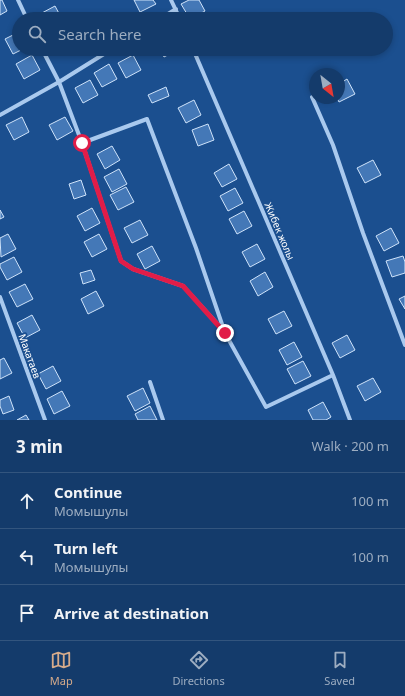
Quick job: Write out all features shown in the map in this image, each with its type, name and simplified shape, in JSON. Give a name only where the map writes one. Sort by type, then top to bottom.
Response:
[{"type":"street","points":[[18,0],[24,12]]},
{"type":"street","points":[[171,0],[177,12]]},
{"type":"street","points":[[171,12],[176,9]]},
{"type":"street","points":[[46,56],[59,82],[82,143],[121,261],[133,269],[183,286],[225,333]]},
{"type":"street","points":[[0,115],[59,82],[101,56]]},
{"type":"street","name":"Жибек жолы","points":[[196,56],[333,375],[350,420]]},
{"type":"street","points":[[315,104],[333,145],[363,233],[405,345]]},
{"type":"street","points":[[82,143],[146,119],[196,248],[225,333],[266,407],[333,375]]},
{"type":"street","name":"Макатаев","points":[[0,297],[45,420]]},
{"type":"street","points":[[150,382],[164,420]]},
{"type":"building","points":[[0,0],[2,0],[7,11],[0,15]]},
{"type":"building","points":[[134,0],[153,0],[156,4],[140,12]]},
{"type":"building","points":[[189,0],[199,0],[205,11],[186,12],[181,4]]},
{"type":"building","points":[[55,6],[58,12],[44,12]]},
{"type":"building","points":[[12,36],[12,52],[5,39]]},
{"type":"building","points":[[33,56],[40,70],[24,79],[16,64]]},
{"type":"building","points":[[134,56],[141,70],[126,78],[118,63]]},
{"type":"building","points":[[109,64],[117,79],[102,87],[94,73]]},
{"type":"building","points":[[347,79],[355,94],[345,99],[345,80]]},
{"type":"building","points":[[90,80],[98,95],[83,103],[75,88]]},
{"type":"building","points":[[166,87],[169,96],[152,103],[148,95]]},
{"type":"building","points":[[194,100],[201,115],[186,123],[178,108]]},
{"type":"building","points":[[22,117],[29,132],[14,140],[6,125]]},
{"type":"building","points":[[65,117],[73,131],[57,140],[49,125]]},
{"type":"building","points":[[208,124],[214,140],[198,146],[192,130]]},
{"type":"building","points":[[112,146],[120,160],[105,169],[97,154]]},
{"type":"building","points":[[373,160],[381,175],[365,183],[357,168]]},
{"type":"building","points":[[229,164],[237,179],[222,187],[214,173]]},
{"type":"building","points":[[119,169],[127,184],[112,192],[104,177]]},
{"type":"building","points":[[81,180],[86,195],[74,199],[69,184]]},
{"type":"building","points":[[126,187],[134,202],[118,210],[110,195]]},
{"type":"building","points":[[235,188],[243,203],[228,211],[220,196]]},
{"type":"building","points":[[92,208],[100,223],[85,231],[77,216]]},
{"type":"building","points":[[0,210],[4,217],[0,219]]},
{"type":"building","points":[[244,211],[252,226],[237,234],[229,219]]},
{"type":"building","points":[[140,220],[148,235],[132,243],[124,228]]},
{"type":"building","points":[[391,228],[399,243],[384,251],[376,236]]},
{"type":"building","points":[[8,234],[16,249],[1,257],[0,238]]},
{"type":"building","points":[[99,234],[107,249],[92,257],[84,242]]},
{"type":"building","points":[[257,244],[265,259],[250,267],[242,252]]},
{"type":"building","points":[[152,246],[160,261],[145,269],[137,254]]},
{"type":"building","points":[[403,256],[405,262],[405,273],[392,277],[386,261]]},
{"type":"building","points":[[14,257],[22,272],[7,280],[0,267],[0,264]]},
{"type":"building","points":[[91,270],[95,280],[83,284],[80,273]]},
{"type":"building","points":[[265,272],[273,287],[258,296],[250,281]]},
{"type":"building","points":[[25,284],[33,299],[17,307],[9,292]]},
{"type":"building","points":[[96,291],[104,306],[88,314],[81,299]]},
{"type":"building","points":[[405,296],[405,309],[399,299]]},
{"type":"building","points":[[284,311],[292,326],[276,334],[268,319]]},
{"type":"building","points":[[32,315],[40,330],[25,338],[17,323]]},
{"type":"building","points":[[347,335],[355,350],[340,358],[332,343]]},
{"type":"building","points":[[294,342],[302,357],[287,365],[279,350]]},
{"type":"building","points":[[4,358],[12,373],[0,379],[0,360]]},
{"type":"building","points":[[303,361],[311,376],[295,384],[287,369]]},
{"type":"building","points":[[53,366],[61,381],[46,389],[38,374]]},
{"type":"building","points":[[373,378],[381,392],[365,401],[357,386]]},
{"type":"building","points":[[143,388],[150,403],[135,411],[127,396]]},
{"type":"building","points":[[62,391],[70,406],[54,414],[47,399]]},
{"type":"building","points":[[9,396],[14,410],[3,414],[0,406],[0,400]]},
{"type":"building","points":[[323,402],[331,417],[326,420],[313,420],[308,410]]},
{"type":"building","points":[[150,406],[157,420],[138,420],[135,414]]},
{"type":"building","points":[[26,415],[29,420],[17,420]]},
{"type":"route","points":[[82,143],[121,261],[133,269],[183,286],[225,333]]}]
